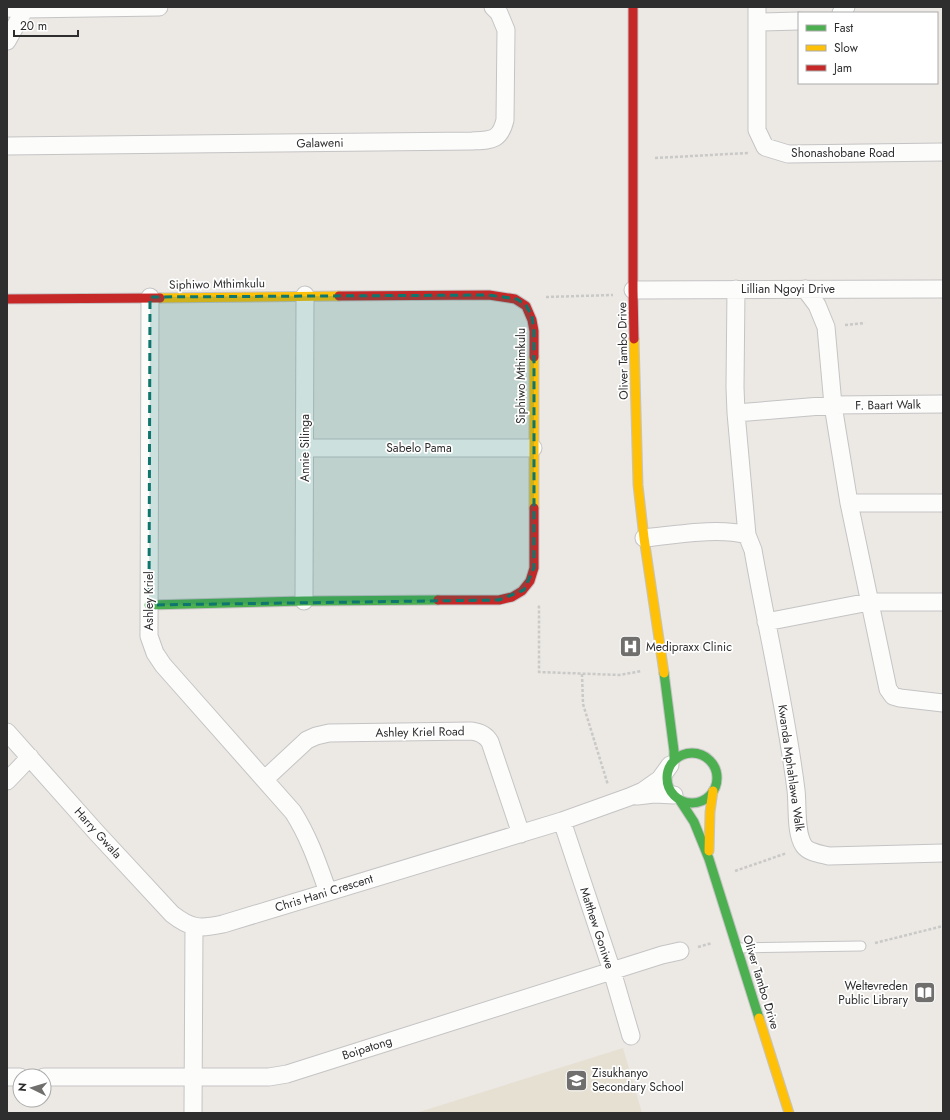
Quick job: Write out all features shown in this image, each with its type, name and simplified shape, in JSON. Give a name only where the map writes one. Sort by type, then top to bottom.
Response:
[{"type":"street","points":[[7,8],[159,7]]},
{"type":"street","name":"Galaweni","points":[[7,146],[487,140],[498,136],[503,130],[505,120],[506,30],[504,21],[493,7]]},
{"type":"street","name":"Oliver Tambo Drive","points":[[633,7],[634,290],[638,485],[644,538],[667,692],[674,751],[672,763]]},
{"type":"street","points":[[7,41],[26,8]]},
{"type":"street","points":[[765,147],[757,130],[757,14],[798,20]]},
{"type":"street","name":"Shonashobane Road","points":[[765,147],[788,154],[943,152]]},
{"type":"street","points":[[805,289],[817,306],[826,327],[833,406],[869,602],[888,690],[890,694],[900,698],[943,703]]},
{"type":"street","name":"Lillian Ngoyi Drive","points":[[634,290],[943,289]]},
{"type":"street","name":"Kwanda Mphahlawa Walk","points":[[736,290],[736,413],[747,535],[753,550],[790,747],[797,798],[799,834],[804,847],[814,852],[829,856],[943,853]]},
{"type":"street","name":"Siphiwo Mthimkulu","points":[[7,298],[489,294],[517,299],[526,305],[532,316],[534,331],[534,568],[533,576],[524,590]]},
{"type":"street","name":"Annie Silinga","points":[[304,601],[306,295]]},
{"type":"street","name":"Ashley Kriel","points":[[150,297],[149,636],[155,653],[163,665],[293,812],[302,825],[328,892]]},
{"type":"street","name":"F. Baart Walk","points":[[833,406],[943,404]]},
{"type":"street","points":[[736,413],[833,406]]},
{"type":"street","name":"Sabelo Pama","points":[[305,448],[533,448]]},
{"type":"street","points":[[850,503],[943,503]]},
{"type":"street","points":[[644,538],[722,531],[737,532],[747,535]]},
{"type":"street","points":[[149,605],[304,601],[499,600],[509,598],[524,590]]},
{"type":"street","points":[[766,622],[869,602],[943,602]]},
{"type":"street","name":"Oliver Tambo Drive","points":[[667,692],[678,718]]},
{"type":"street","name":"Harry Gwala","points":[[7,732],[96,832],[172,914],[183,923],[194,927]]},
{"type":"street","name":"Ashley Kriel Road","points":[[265,779],[307,740],[329,733],[479,732],[488,738],[490,742],[521,834]]},
{"type":"street","points":[[696,746],[712,763],[716,772],[716,781],[713,791],[707,798],[698,802],[688,802],[676,797],[668,786],[667,775],[672,763],[683,754],[694,753],[704,756]]},
{"type":"street","points":[[7,781],[30,757]]},
{"type":"street","name":"Chris Hani Crescent","points":[[194,927],[224,924],[562,821],[629,797],[651,786],[660,779],[672,763]]},
{"type":"street","name":"Oliver Tambo Drive","points":[[709,859],[710,812],[713,791]]},
{"type":"street","name":"Chris Hani Crescent","points":[[629,797],[654,794],[676,797]]},
{"type":"street","name":"Oliver Tambo Drive","points":[[676,797],[688,811],[694,822],[709,859],[789,1113]]},
{"type":"street","name":"Matthew Goniwe","points":[[562,821],[612,971],[631,1036]]},
{"type":"street","points":[[194,927],[194,1113]]},
{"type":"street","name":"Boipatong","points":[[52,1077],[269,1077],[287,1074],[612,971],[680,951]]},
{"type":"lane","points":[[737,948],[861,946]]},
{"type":"path","points":[[633,158],[747,153],[765,147]]},
{"type":"path","points":[[526,305],[536,297],[612,296],[634,290]]},
{"type":"path","points":[[524,590],[539,607],[539,672],[619,675],[663,667]]},
{"type":"path","points":[[582,674],[583,704],[603,765],[613,803]]},
{"type":"path","points":[[715,878],[804,847]]},
{"type":"path","points":[[861,946],[943,926]]},
{"type":"path","points":[[680,951],[734,938]]},
{"type":"highlighted area","points":[[489,295],[517,299],[526,305],[532,316],[534,331],[534,568],[524,590],[499,600],[149,605],[150,297]]},
{"type":"shaded area","name":"Zisukhanyo Secondary School","points":[[623,1048],[642,1113],[416,1113]]},
{"type":"traffic: fast","points":[[149,605],[304,601],[438,600]]},
{"type":"traffic: fast","points":[[664,673],[674,761]]},
{"type":"traffic: fast","points":[[692,753],[701,755],[712,764],[717,778],[715,787],[706,798],[692,803],[683,801],[672,792],[667,778],[669,769],[678,758],[692,753]]},
{"type":"traffic: fast","points":[[679,799],[694,822],[709,859],[759,1018]]},
{"type":"traffic: slow","points":[[160,298],[339,296]]},
{"type":"traffic: slow","points":[[634,339],[638,485],[644,538],[664,673]]},
{"type":"traffic: slow","points":[[534,357],[534,508]]},
{"type":"traffic: slow","points":[[709,851],[710,812],[713,791]]},
{"type":"traffic: slow","points":[[759,1018],[789,1113]]},
{"type":"traffic: jam","points":[[633,7],[634,339]]},
{"type":"traffic: jam","points":[[339,296],[489,295],[515,299],[526,306],[532,320],[534,331],[534,357]]},
{"type":"traffic: jam","points":[[7,299],[160,298]]},
{"type":"traffic: jam","points":[[438,600],[499,600],[512,597],[522,591],[530,581],[534,568],[534,508]]},
{"type":"place","name":"Medipraxx Clinic","points":[[631,647]]},
{"type":"place","name":"Weltevreden Public Library","points":[[924,993]]},
{"type":"place","name":"Zisukhanyo Secondary School","points":[[576,1080]]}]
